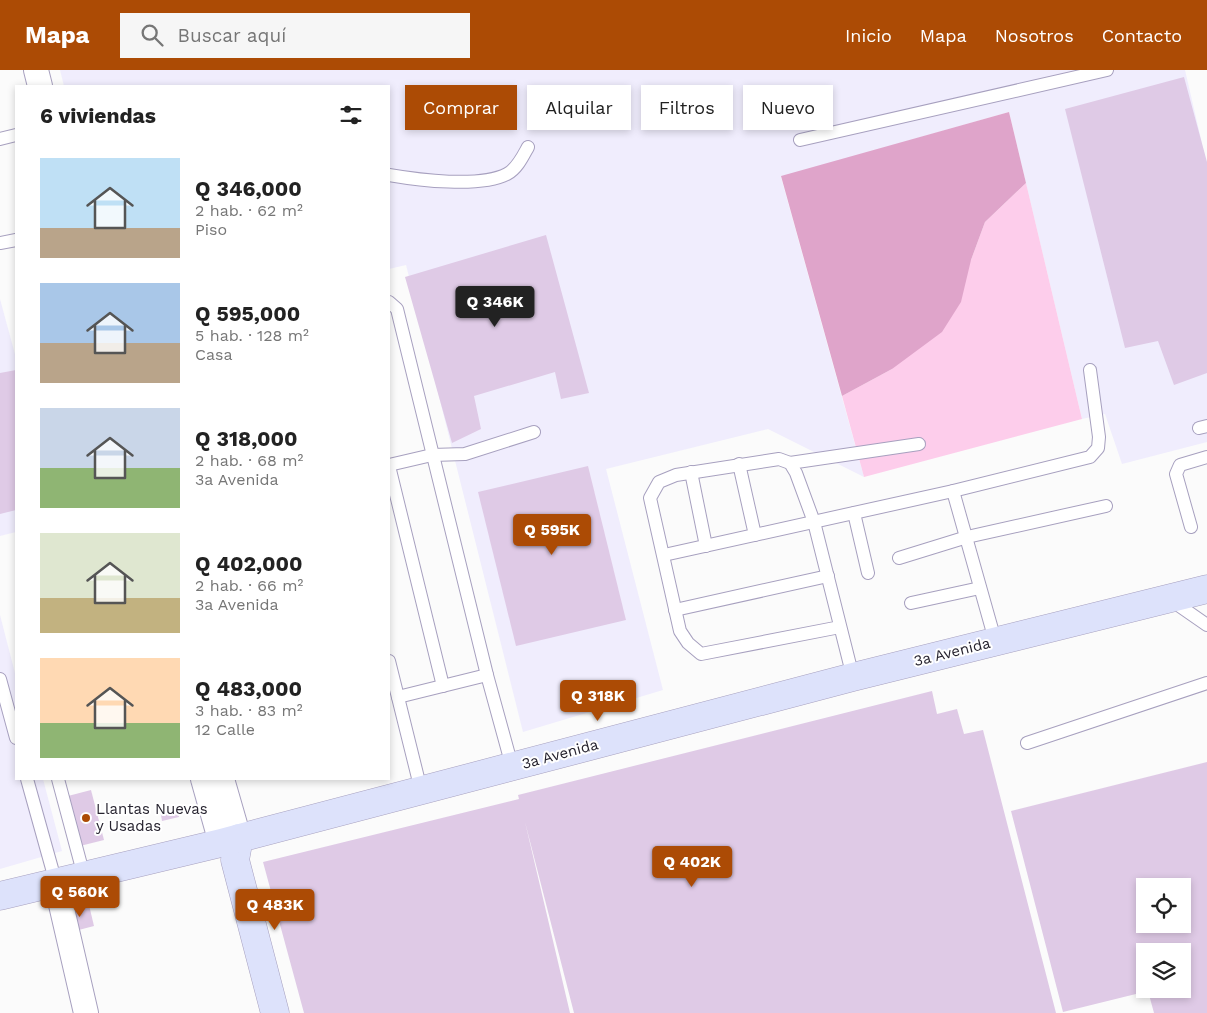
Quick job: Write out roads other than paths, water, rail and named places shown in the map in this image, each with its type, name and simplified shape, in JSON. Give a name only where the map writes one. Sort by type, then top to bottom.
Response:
[{"type":"main road","name":"3a Avenida","points":[[0,896],[84,876],[232,847],[421,790],[996,640],[1207,589]]},
{"type":"main road","points":[[232,847],[275,1013]]},
{"type":"street","points":[[36,70],[40,85]]},
{"type":"street","points":[[204,780],[232,847]]},
{"type":"street","points":[[222,780],[232,847]]},
{"type":"street","points":[[56,883],[86,1013]]},
{"type":"lane","points":[[800,140],[1107,70]]},
{"type":"lane","points":[[0,139],[15,135]]},
{"type":"lane","points":[[390,175],[422,181],[451,182],[496,177],[508,173],[520,162],[528,147]]},
{"type":"lane","points":[[0,243],[15,240]]},
{"type":"lane","points":[[390,303],[397,309],[487,675],[512,766]]},
{"type":"lane","points":[[664,555],[953,491],[1090,457],[1098,448],[1099,437],[1090,370]]},
{"type":"lane","points":[[390,466],[432,455],[465,454],[534,432]]},
{"type":"lane","points":[[840,627],[701,654],[688,643],[680,631],[650,498],[659,482],[676,475],[739,464],[779,459],[790,463],[919,444]]},
{"type":"lane","points":[[1191,527],[1176,474],[1180,465],[1207,457]]},
{"type":"lane","points":[[790,463],[796,473],[814,522],[853,677]]},
{"type":"lane","points":[[739,464],[755,535]]},
{"type":"lane","points":[[390,470],[443,686]]},
{"type":"lane","points":[[691,472],[706,546]]},
{"type":"lane","points":[[953,491],[996,640]]},
{"type":"lane","points":[[899,558],[967,537],[1106,506]]},
{"type":"lane","points":[[854,513],[868,573]]},
{"type":"lane","points":[[675,610],[828,576]]},
{"type":"lane","points":[[911,603],[980,588]]},
{"type":"lane","points":[[1169,598],[1207,625]]},
{"type":"lane","points":[[390,665],[421,790]]},
{"type":"lane","points":[[398,697],[487,675]]},
{"type":"lane","points":[[0,679],[15,734]]},
{"type":"lane","points":[[1027,743],[1207,683]]},
{"type":"lane","points":[[27,780],[56,883]]},
{"type":"lane","points":[[58,780],[84,876]]},
{"type":"place","name":"Llantas Nuevas y Usadas","points":[[86,818]]}]
